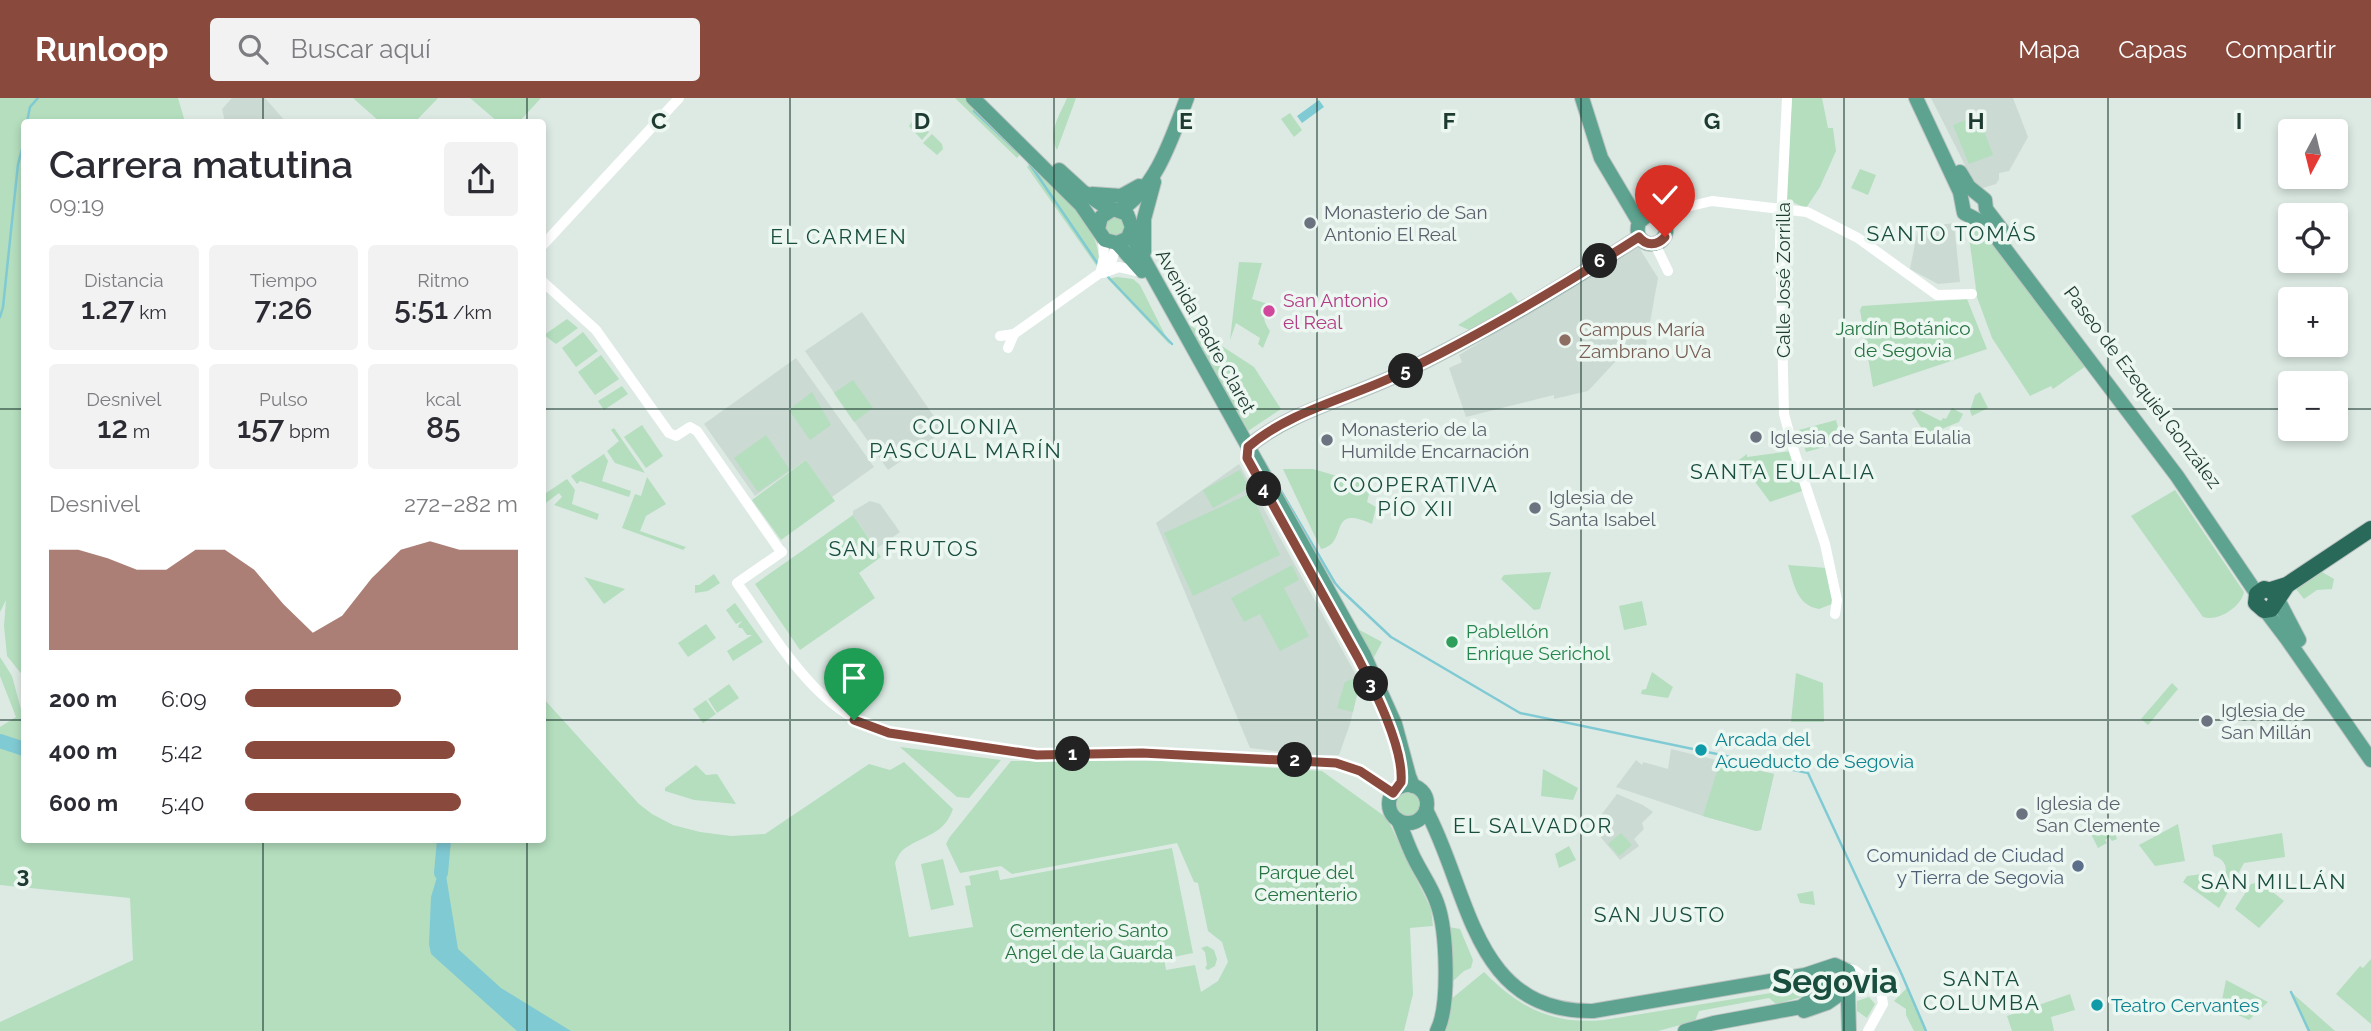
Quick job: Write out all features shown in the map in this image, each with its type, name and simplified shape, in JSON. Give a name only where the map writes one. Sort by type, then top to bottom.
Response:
[{"type":"highway","points":[[2275,601],[2371,529]]},
{"type":"main road","name":"Avenida Padre Claret","points":[[973,98],[1060,183],[1106,237],[1149,275]]},
{"type":"main road","points":[[984,98],[1082,191],[1129,216],[1131,228]]},
{"type":"main road","points":[[1169,142],[1149,182],[1132,202],[1101,217],[1106,237],[1126,240],[1154,182],[1187,98]]},
{"type":"main road","points":[[1582,98],[1596,146],[1639,222]]},
{"type":"main road","points":[[1916,98],[1960,192],[1963,212],[1974,218],[1983,215],[1986,209],[1984,200],[1966,183],[1925,98]]},
{"type":"main road","points":[[1082,191],[1107,196],[1131,193],[1145,179],[1169,142]]},
{"type":"main road","points":[[1149,275],[1143,228],[1154,182]]},
{"type":"main road","points":[[1962,201],[1967,196],[1976,194]]},
{"type":"main road","name":"Paseo de Ezequiel González","points":[[1986,209],[2167,448],[2275,601],[2371,745]]},
{"type":"main road","points":[[1649,214],[1660,217],[1665,222],[1667,232],[1663,239],[1655,244],[1646,243],[1639,237],[1639,222],[1649,214]]},
{"type":"main road","name":"Paseo de Ezequiel González","points":[[1974,218],[1987,226],[2275,601],[2371,760]]},
{"type":"main road","name":"Avenida Padre Claret","points":[[1131,228],[1149,275],[1245,450],[1372,670],[1395,724],[1410,780],[1402,789]]},
{"type":"main road","points":[[1245,450],[1278,426],[1364,391],[1473,337],[1639,237]]},
{"type":"main road","points":[[1437,1031],[1446,993],[1442,923],[1437,901],[1411,851],[1411,821],[1425,796],[1402,789],[1390,807],[1411,821],[1427,824],[1436,834],[1489,957],[1514,988],[1549,1001],[1564,1010],[1602,1010],[1805,975],[1831,992],[1849,1026]]},
{"type":"main road","points":[[1707,1031],[1788,1015],[1831,992],[1850,975],[1842,967],[1832,966],[1831,992],[1849,1026]]},
{"type":"main road","points":[[1685,1031],[1801,1007],[1817,996],[1831,992]]},
{"type":"street","points":[[546,242],[679,98]]},
{"type":"street","name":"Calle José Zorrilla","points":[[1787,98],[1780,282],[1784,414],[1825,544],[1836,600],[1835,614]]},
{"type":"street","points":[[1660,217],[1670,211],[1712,201],[1810,213],[1846,231],[1937,295],[1972,293]]},
{"type":"street","points":[[999,336],[1014,334],[1100,274],[1111,262],[1106,237]]},
{"type":"street","points":[[1655,244],[1668,271]]},
{"type":"street","points":[[1100,274],[1119,267],[1131,268],[1149,275]]},
{"type":"street","points":[[546,285],[596,330],[668,432],[674,436],[693,428],[782,552],[737,583],[814,687],[844,714],[868,727],[889,733],[1037,755],[1142,753],[1336,763],[1402,789]]},
{"type":"street","points":[[1009,348],[1014,334]]},
{"type":"street","points":[[1842,967],[1854,970],[1879,987],[1883,1004],[1868,1031]]},
{"type":"street","points":[[1831,992],[1869,987],[1882,998]]},
{"type":"shaded area","points":[[232,98],[265,98],[283,119],[224,119],[222,109]]},
{"type":"shaded area","points":[[1931,98],[2013,98],[2028,137],[2009,171],[1999,173],[1996,184],[1983,188],[1973,181]]},
{"type":"shaded area","points":[[1954,223],[1960,282],[1938,284],[1910,269],[1918,228]]},
{"type":"shaded area","name":"Campus María Zambrano UVa","points":[[1638,246],[1658,278],[1645,350],[1616,361],[1588,391],[1554,399],[1554,395],[1466,417],[1449,368],[1462,362],[1459,355]]},
{"type":"shaded area","points":[[862,312],[944,431],[888,470],[805,351]]},
{"type":"shaded area","points":[[796,358],[874,467],[832,497],[806,460],[755,496],[704,424]]},
{"type":"shaded area","points":[[1239,464],[1360,682],[1339,755],[1308,755],[1250,748],[1156,523]]},
{"type":"shaded area","points":[[870,501],[880,504],[900,532],[876,549],[853,515],[853,511]]},
{"type":"shaded area","points":[[1671,749],[1774,774],[1761,830],[1756,831],[1703,816],[1616,787],[1636,760],[1642,765],[1643,762],[1668,769]]},
{"type":"shaded area","points":[[1617,794],[1653,812],[1642,823],[1644,829],[1634,839],[1639,846],[1620,860],[1592,827]]},
{"type":"green space","points":[[0,98],[178,98],[184,119],[21,119],[21,673],[7,656],[4,626],[6,600],[0,612]]},
{"type":"green space","points":[[353,98],[438,98],[418,119],[377,119]]},
{"type":"green space","points":[[470,98],[541,98],[522,119],[494,119]]},
{"type":"green space","points":[[955,98],[965,98],[1023,151],[1017,158]]},
{"type":"green space","points":[[1067,98],[1076,98],[1057,150],[1054,130]]},
{"type":"green space","points":[[1792,98],[1822,98],[1828,128],[1833,128],[1836,151],[1820,187],[1806,208],[1785,199]]},
{"type":"green space","points":[[1290,113],[1302,130],[1294,137],[1281,119]]},
{"type":"green space","points":[[1978,115],[1993,155],[1969,164],[1953,125]]},
{"type":"green space","points":[[915,118],[929,132],[922,140],[909,126]]},
{"type":"green space","points":[[932,134],[942,144],[943,149],[937,155],[923,143]]},
{"type":"green space","points":[[1034,161],[1078,210],[1087,224],[1095,239],[1098,268],[1027,167]]},
{"type":"green space","points":[[1860,169],[1876,175],[1868,195],[1851,188]]},
{"type":"green space","points":[[1112,215],[1123,218],[1126,229],[1119,238],[1105,233],[1104,222]]},
{"type":"green space","points":[[1980,226],[2086,366],[2053,389],[2051,386],[2030,396],[1992,338],[1977,297],[1968,229]]},
{"type":"green space","points":[[1239,262],[1262,263],[1252,299],[1268,304],[1264,318],[1270,331],[1263,348],[1258,344],[1260,338],[1236,323],[1230,340]]},
{"type":"green space","points":[[1108,279],[1133,279],[1140,285],[1170,345]]},
{"type":"green space","points":[[1511,292],[1519,303],[1469,330],[1458,325]]},
{"type":"green space","name":"Jardín Botánico de Segovia","points":[[1967,299],[1987,349],[1873,387],[1860,310],[1862,306]]},
{"type":"green space","points":[[567,319],[578,328],[556,344],[546,334]]},
{"type":"green space","points":[[1185,322],[1254,367],[1281,409],[1248,431]]},
{"type":"green space","points":[[583,332],[598,351],[576,367],[562,348]]},
{"type":"green space","points":[[601,355],[619,379],[595,395],[578,372]]},
{"type":"green space","points":[[853,380],[873,408],[854,422],[834,393]]},
{"type":"green space","points":[[622,386],[628,394],[604,410],[598,401]]},
{"type":"green space","points":[[812,392],[831,425],[810,440],[789,410]]},
{"type":"green space","points":[[1980,392],[1988,408],[1972,416],[1970,411],[1975,395]]},
{"type":"green space","points":[[1952,408],[1963,414],[1959,422],[1922,437],[1922,429],[1912,413],[1917,409],[1941,421],[1946,419]]},
{"type":"green space","points":[[1836,420],[1842,442],[1806,452],[1799,430]]},
{"type":"green space","points":[[642,425],[663,456],[646,468],[624,437]]},
{"type":"green space","points":[[614,428],[645,473],[615,463],[607,451],[619,441],[611,430]]},
{"type":"green space","points":[[766,435],[790,470],[758,492],[734,458]]},
{"type":"green space","points":[[1791,451],[1805,490],[1770,502],[1739,460],[1747,454],[1747,457]]},
{"type":"green space","points":[[604,454],[608,461],[602,481],[631,491],[629,497],[580,481],[577,484],[571,476]]},
{"type":"green space","points":[[806,460],[835,501],[781,540],[752,500]]},
{"type":"green space","points":[[1283,469],[1313,469],[1358,482],[1369,494],[1367,502],[1376,507],[1372,524],[1349,518],[1343,521],[1335,540],[1321,549]]},
{"type":"green space","points":[[1240,470],[1249,488],[1213,508],[1203,490]]},
{"type":"green space","points":[[647,477],[666,504],[646,516],[640,531],[686,547],[683,550],[622,528],[635,494],[641,496]]},
{"type":"green space","points":[[567,479],[575,490],[572,504],[599,514],[597,520],[554,505],[562,497],[559,493],[546,503],[546,493]]},
{"type":"green space","points":[[2175,490],[2244,592],[2234,608],[2222,615],[2203,617],[2131,516]]},
{"type":"green space","points":[[1251,493],[1280,555],[1193,596],[1164,533]]},
{"type":"green space","points":[[853,515],[881,557],[859,573],[875,598],[800,650],[755,584]]},
{"type":"green space","points":[[1292,565],[1299,580],[1284,588],[1309,636],[1280,651],[1260,614],[1244,622],[1231,598]]},
{"type":"green space","points":[[1788,565],[1827,568],[1833,593],[1832,604],[1819,609],[1805,603],[1794,586]]},
{"type":"green space","points":[[1551,572],[1540,609],[1534,610],[1501,579],[1504,575]]},
{"type":"green space","points":[[2322,572],[2334,579],[2332,589],[2317,590],[2304,599],[2296,589]]},
{"type":"green space","points":[[714,574],[720,583],[708,591],[695,593],[695,585]]},
{"type":"green space","points":[[584,577],[625,589],[604,604]]},
{"type":"green space","points":[[1642,601],[1647,625],[1624,630],[1619,606]]},
{"type":"green space","points":[[735,603],[763,642],[733,661],[727,651],[752,635],[747,635],[739,628],[742,621],[736,624],[726,610]]},
{"type":"green space","points":[[706,624],[716,638],[688,657],[678,643]]},
{"type":"green space","points":[[1354,627],[1382,642],[1373,659]]},
{"type":"green space","points":[[0,657],[12,676],[21,709],[21,843],[546,843],[546,701],[639,804],[673,825],[700,832],[731,836],[765,834],[869,764],[890,770],[904,762],[953,809],[939,829],[904,849],[895,863],[909,937],[973,927],[965,886],[971,885],[969,876],[998,870],[1000,880],[1172,848],[1193,953],[1164,959],[1166,970],[1195,965],[1201,992],[1218,981],[1228,962],[1222,942],[1208,931],[1198,883],[1194,882],[1177,843],[1012,874],[1001,866],[960,873],[946,844],[1011,761],[1164,761],[1322,771],[1387,818],[1431,909],[1433,926],[1410,928],[1413,994],[1404,1031],[0,1031],[0,1022],[133,960],[130,898],[0,885],[0,727],[16,717],[0,676]]},
{"type":"green space","points":[[1652,672],[1673,687],[1668,698],[1641,694],[1642,690],[1646,689]]},
{"type":"green space","points":[[1796,673],[1823,683],[1824,722],[1791,722]]},
{"type":"green space","points":[[1357,677],[1360,682],[1353,712],[1337,708],[1345,682]]},
{"type":"green space","points":[[2172,683],[2178,689],[2148,725],[2141,719]]},
{"type":"green space","points":[[729,684],[739,698],[717,713],[708,699]]},
{"type":"green space","points":[[706,700],[716,714],[703,723],[693,709]]},
{"type":"green space","points":[[900,747],[1001,760],[969,798],[957,797]]},
{"type":"green space","points":[[1720,762],[1774,774],[1761,830],[1756,831],[1703,816]]},
{"type":"green space","points":[[696,765],[706,775],[717,774],[736,804],[694,800],[665,791],[665,788]]},
{"type":"green space","points":[[1543,769],[1578,788],[1573,800],[1541,796]]},
{"type":"green space","points":[[1408,789],[1414,790],[1422,798],[1422,810],[1414,818],[1408,819],[1402,818],[1394,810],[1393,804],[1394,798],[1402,790]]},
{"type":"green space","points":[[2121,823],[2121,830],[2115,834],[2117,839],[2112,841],[2109,837],[2105,840],[2107,843],[2098,848],[2090,832],[2084,830]]},
{"type":"green space","points":[[2178,824],[2185,861],[2155,866],[2139,845]]},
{"type":"green space","points":[[1621,833],[1632,845],[1619,856],[1608,844]]},
{"type":"green space","points":[[2282,833],[2285,857],[2244,863],[2219,908],[2183,882],[2187,876],[2202,874],[2214,882],[2225,875],[2225,865],[2214,856],[2212,845]]},
{"type":"green space","points":[[1569,846],[1576,860],[1559,868],[1555,854]]},
{"type":"green space","points":[[943,859],[954,905],[931,910],[921,864]]},
{"type":"green space","points":[[2260,882],[2284,901],[2259,928],[2235,909],[2251,884]]},
{"type":"green space","points":[[1813,891],[1815,905],[1800,903],[1797,894]]},
{"type":"green space","points":[[1449,927],[1460,929],[1473,960],[1471,968],[1452,982]]},
{"type":"green space","points":[[1207,946],[1214,950],[1217,959],[1215,966],[1208,970],[1205,968],[1205,952],[1201,948]]},
{"type":"green space","points":[[2371,959],[2371,1024],[2336,994],[2360,966],[2363,968]]},
{"type":"green space","points":[[1835,971],[1842,974],[1845,981],[1842,988],[1835,991],[1828,988],[1825,981],[1828,974]]},
{"type":"green space","points":[[1484,972],[1524,1004],[1553,1017],[1568,1020],[1604,1020],[1796,989],[1801,992],[1802,997],[1776,1004],[1769,998],[1699,1011],[1695,1021],[1658,1031],[1443,1031],[1450,1000]]},
{"type":"green space","points":[[2226,980],[2268,1002],[2249,1020],[2238,1015],[2241,1006],[2222,1000]]},
{"type":"green space","points":[[1907,988],[1925,1031],[1914,1031],[1906,1009],[1894,1001]]},
{"type":"green space","points":[[2291,992],[2335,1031],[2308,1031]]},
{"type":"green space","points":[[2070,994],[2075,1010],[2051,1017],[2054,1031],[2012,1031],[2007,1016]]},
{"type":"green space","points":[[1869,997],[1875,1004],[1867,1018],[1857,1011],[1857,1001]]},
{"type":"water","points":[[1319,100],[1324,107],[1302,123],[1297,116]]},
{"type":"water","points":[[443,857],[458,949],[501,988],[571,1031],[517,1031],[431,954],[431,897]]},
{"type":"waterway","points":[[28,119],[30,107],[38,98]]},
{"type":"waterway","points":[[974,111],[1018,152]]},
{"type":"waterway","points":[[0,317],[21,153]]},
{"type":"waterway","points":[[1029,163],[1098,264]]},
{"type":"waterway","points":[[1108,277],[1172,344]]},
{"type":"waterway","points":[[1263,460],[1341,590],[1391,637],[1520,713],[1808,773],[1926,1031]]},
{"type":"waterway","points":[[0,741],[21,748]]},
{"type":"waterway","points":[[441,873],[444,843]]},
{"type":"waterway","points":[[2291,992],[2309,1031]]},
{"type":"place","name":"Monasterio de San Antonio El Real","points":[[1310,223]]},
{"type":"place","name":"San Antonio el Real","points":[[1269,311]]},
{"type":"place","name":"Campus María Zambrano UVa","points":[[1565,340]]},
{"type":"place","name":"Iglesia de Santa Eulalia","points":[[1756,437]]},
{"type":"place","name":"Monasterio de la Humilde Encarnación","points":[[1327,440]]},
{"type":"place","name":"Iglesia de Santa Isabel","points":[[1535,508]]},
{"type":"place","name":"Pablellón Enrique Serichol","points":[[1452,642]]},
{"type":"place","name":"Iglesia de San Millán","points":[[2207,721]]},
{"type":"place","name":"Arcada del Acueducto de Segovia","points":[[1701,750]]},
{"type":"place","name":"Iglesia de San Clemente","points":[[2022,814]]},
{"type":"place","name":"Comunidad de Ciudad y Tierra de Segovia","points":[[2078,866]]},
{"type":"place","name":"Teatro Cervantes","points":[[2097,1005]]},
{"type":"district","name":"SANTO TOMÁS","points":[[1952,234]]},
{"type":"district","name":"EL CARMEN","points":[[839,237]]},
{"type":"district","name":"COLONIA PASCUAL MARÍN","points":[[966,439]]},
{"type":"district","name":"SANTA EULALIA","points":[[1783,472]]},
{"type":"district","name":"COOPERATIVA PÍO XII","points":[[1416,497]]},
{"type":"district","name":"SAN FRUTOS","points":[[904,549]]},
{"type":"district","name":"EL SALVADOR","points":[[1533,826]]},
{"type":"district","name":"SAN MILLÁN","points":[[2274,882]]},
{"type":"district","name":"SAN JUSTO","points":[[1660,915]]},
{"type":"district","name":"Segovia","points":[[1835,981]]},
{"type":"district","name":"SANTA COLUMBA","points":[[1982,991]]},
{"type":"route","points":[[854,720],[876,730],[904,736],[1037,755],[1142,753],[1336,763],[1360,771],[1393,793],[1399,788],[1401,772],[1384,714],[1358,658],[1247,458],[1248,447],[1287,421],[1364,391],[1473,337],[1639,237],[1649,244],[1660,242],[1665,237]]},
{"type":"park label","name":"Parque del Cementerio","points":[[1306,883]]},
{"type":"park label","name":"Cementerio Santo Angel de la Guarda","points":[[1089,941]]}]
